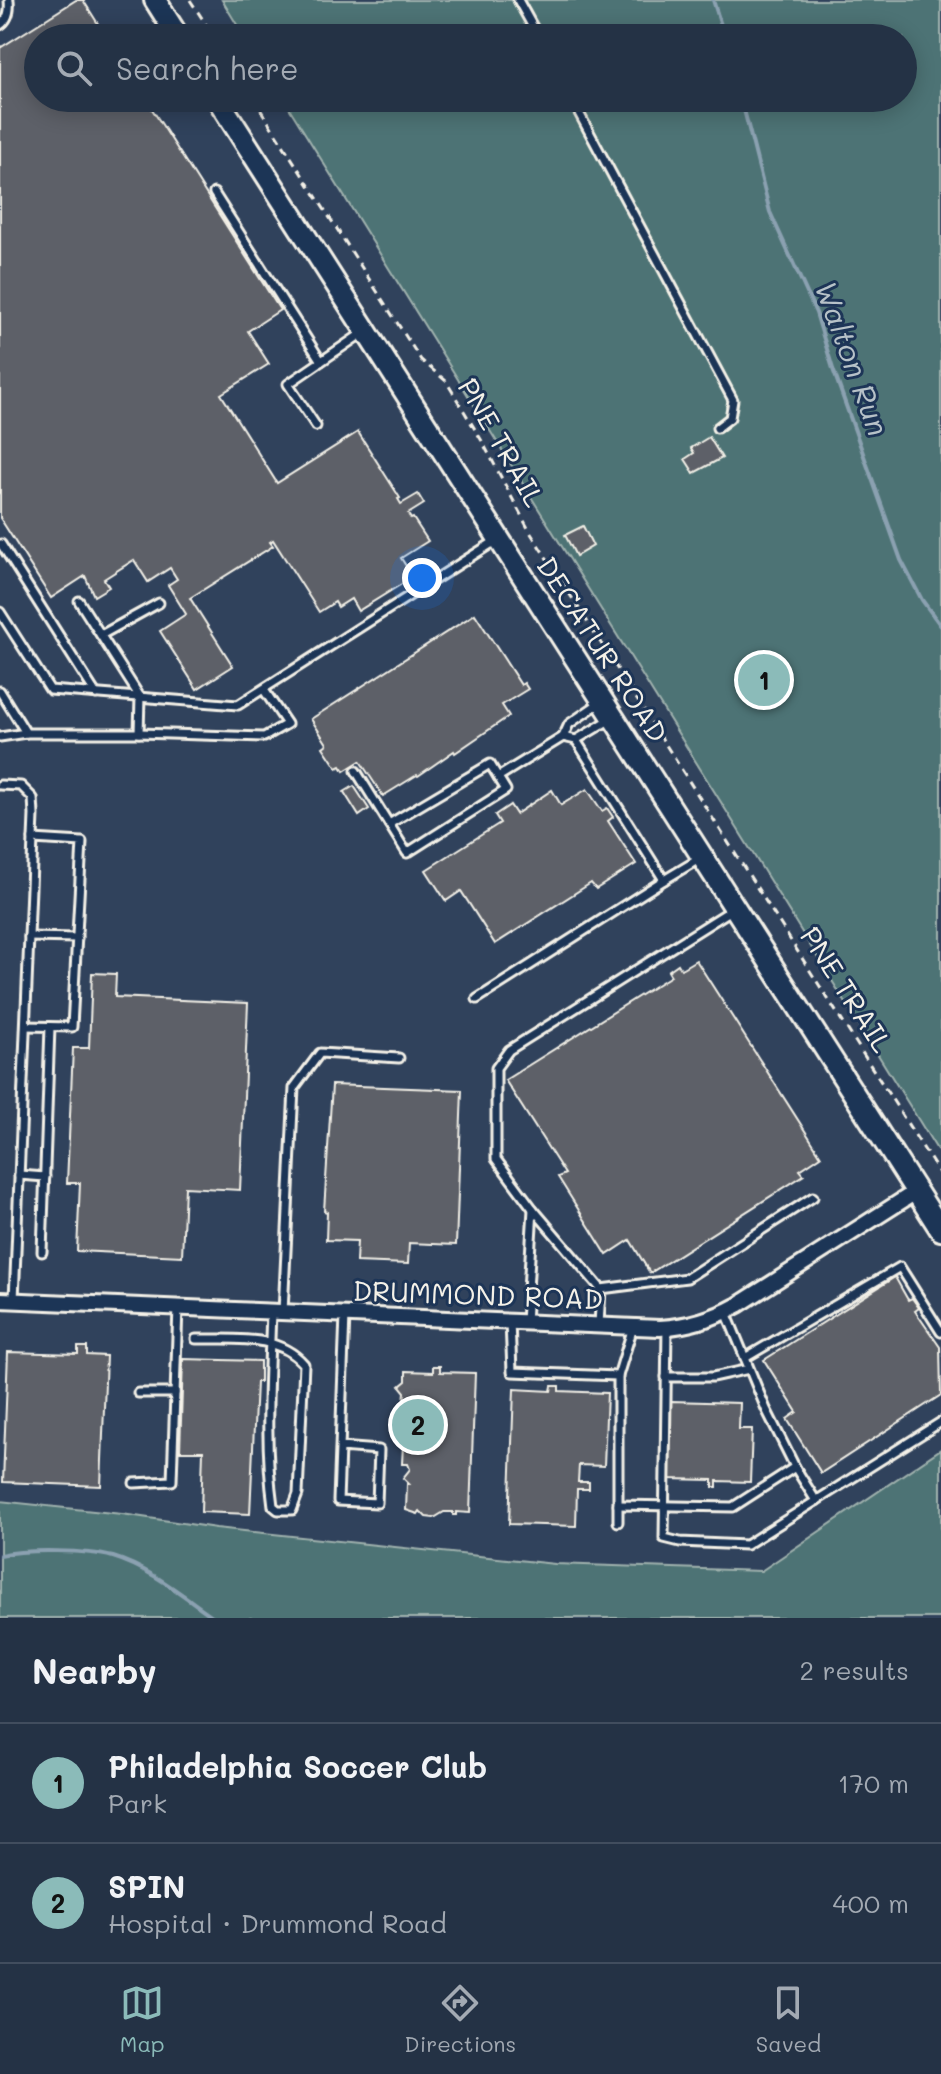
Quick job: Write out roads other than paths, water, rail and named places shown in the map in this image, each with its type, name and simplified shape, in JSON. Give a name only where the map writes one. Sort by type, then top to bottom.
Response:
[{"type":"street","points":[[155,0],[170,24]]},
{"type":"street","name":"DECATUR ROAD","points":[[226,112],[941,1230]]},
{"type":"street","name":"DRUMMOND ROAD","points":[[7,1300],[667,1327],[712,1319],[726,1312],[917,1191]]},
{"type":"lane","points":[[0,25],[10,10],[9,0]]},
{"type":"lane","points":[[518,0],[531,24]]},
{"type":"lane","points":[[579,112],[733,400],[730,418],[717,428]]},
{"type":"lane","points":[[214,193],[321,361]]},
{"type":"lane","points":[[316,426],[288,384],[366,331]]},
{"type":"lane","points":[[0,612],[50,690],[238,705],[499,539]]},
{"type":"lane","points":[[1,544],[96,694]]},
{"type":"lane","points":[[79,601],[140,697],[139,733]]},
{"type":"lane","points":[[101,635],[159,603]]},
{"type":"lane","points":[[0,737],[26,733],[139,733],[264,737],[287,724],[264,690]]},
{"type":"lane","points":[[0,691],[26,733]]},
{"type":"lane","points":[[498,777],[563,737],[569,724],[608,709]]},
{"type":"lane","points":[[576,740],[608,709]]},
{"type":"lane","points":[[563,737],[576,740],[664,880]]},
{"type":"lane","points":[[356,771],[407,853],[506,790],[490,764],[389,824]]},
{"type":"lane","points":[[0,785],[21,786],[33,798],[19,1175],[7,1300]]},
{"type":"lane","points":[[26,1026],[72,1027],[82,842],[33,839]]},
{"type":"lane","points":[[477,999],[703,857]]},
{"type":"lane","points":[[599,1325],[601,1289],[533,1209],[496,1159],[496,1068],[509,1050],[735,908]]},
{"type":"lane","points":[[29,937],[77,938]]},
{"type":"lane","points":[[42,1252],[50,1027]]},
{"type":"lane","points":[[196,1339],[270,1341],[296,1355],[304,1364],[298,1494],[292,1510],[278,1510],[273,1506],[268,1428],[270,1341],[277,1312],[294,1088],[320,1053],[399,1058]]},
{"type":"lane","points":[[19,1175],[45,1177]]},
{"type":"lane","points":[[601,1289],[687,1278],[813,1197]]},
{"type":"lane","points":[[526,1322],[533,1209]]},
{"type":"lane","points":[[745,1358],[900,1267],[941,1332]]},
{"type":"lane","points":[[134,1483],[172,1481],[178,1307]]},
{"type":"lane","points":[[726,1312],[766,1409],[816,1501]]},
{"type":"lane","points":[[340,1447],[379,1450],[377,1503],[338,1501],[340,1447],[345,1315]]},
{"type":"lane","points":[[510,1321],[512,1372],[618,1376]]},
{"type":"lane","points":[[618,1522],[618,1376],[633,1327]]},
{"type":"lane","points":[[667,1327],[664,1538],[680,1542],[746,1545],[941,1422]]},
{"type":"lane","points":[[666,1377],[713,1377],[749,1369]]},
{"type":"lane","points":[[138,1393],[175,1393]]},
{"type":"lane","points":[[618,1505],[733,1507],[795,1467]]},
{"type":"waterway","name":"Walton Run","points":[[713,0],[721,24]]},
{"type":"waterway","name":"Walton Run","points":[[745,112],[770,212],[816,313],[901,560],[922,600],[941,626]]},
{"type":"waterway","name":"Walton Run","points":[[0,1555],[56,1551],[113,1557],[153,1575],[215,1618]]},
{"type":"place","name":"Philadelphia Soccer Club","points":[[764,680]]},
{"type":"place","name":"SPIN","points":[[418,1425]]}]
